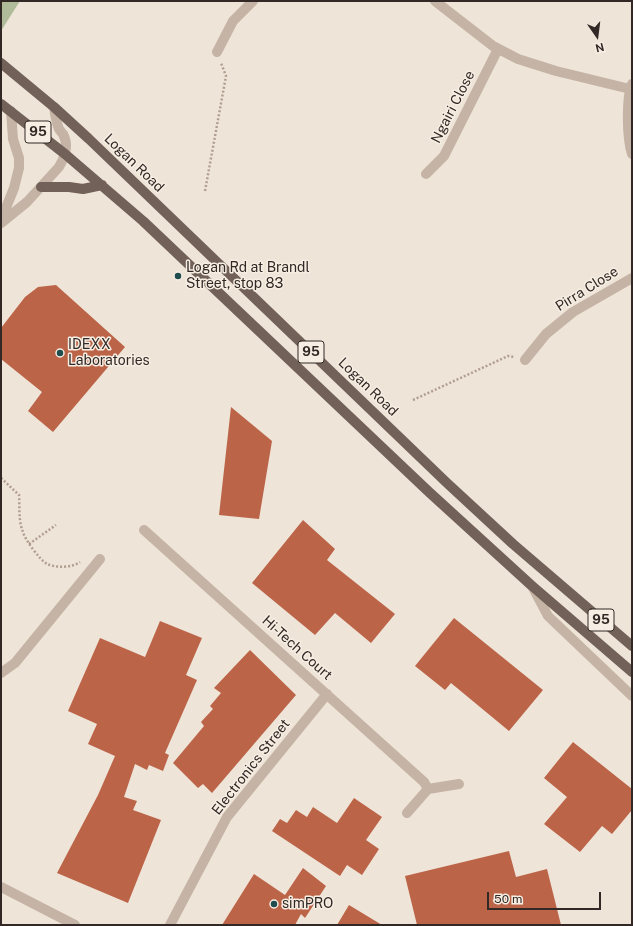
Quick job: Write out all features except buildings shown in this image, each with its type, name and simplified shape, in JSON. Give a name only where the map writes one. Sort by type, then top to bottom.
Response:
[{"type":"main road","name":"Logan Road","points":[[1,63],[54,107],[89,139],[447,483],[513,544],[632,646]]},
{"type":"main road","name":"95","points":[[1,104],[102,185],[170,246],[424,487],[531,585],[632,672]]},
{"type":"main road","points":[[41,187],[69,187],[83,189],[102,185]]},
{"type":"street","points":[[217,52],[233,21],[254,1]]},
{"type":"street","points":[[435,1],[493,46],[518,59],[556,71],[631,86],[628,117],[630,149],[632,154]]},
{"type":"street","name":"Ngairi Close","points":[[426,174],[444,156],[498,49]]},
{"type":"street","points":[[1,222],[27,202],[59,167],[65,154],[65,139],[59,129],[54,107]]},
{"type":"street","points":[[1,222],[14,188],[19,168],[18,153],[13,139],[11,111]]},
{"type":"street","name":"Pirra Close","points":[[525,360],[546,334],[573,312],[632,278]]},
{"type":"street","name":"Hi-Tech Court","points":[[144,530],[424,782],[428,789]]},
{"type":"street","points":[[1,673],[15,663],[100,559]]},
{"type":"street","points":[[531,585],[548,616],[632,696]]},
{"type":"street","name":"Electronics Street","points":[[170,925],[227,817],[327,694]]},
{"type":"street","points":[[407,813],[428,789],[459,784]]},
{"type":"street","points":[[1,887],[74,925]]},
{"type":"path","points":[[205,191],[226,76],[217,52]]},
{"type":"path","points":[[412,400],[508,356],[525,360]]},
{"type":"path","points":[[1,478],[19,495],[20,522],[23,533],[29,544],[46,564],[61,567],[77,564],[82,560]]},
{"type":"path","points":[[29,544],[56,525]]},
{"type":"green space","points":[[1,1],[20,1],[1,31]]},
{"type":"place","name":"Logan Rd at Brandl Street, stop 83","points":[[178,276]]},
{"type":"place","name":"IDEXX Laboratories","points":[[60,353]]},
{"type":"place","name":"simPRO","points":[[274,904]]}]
